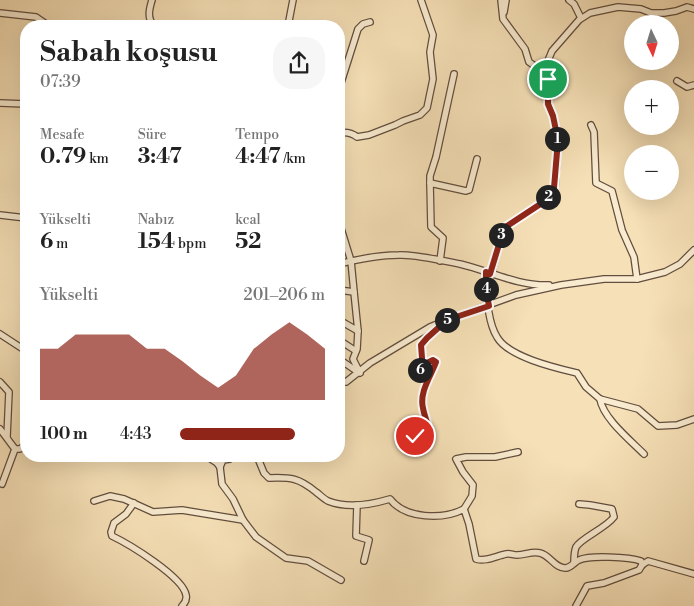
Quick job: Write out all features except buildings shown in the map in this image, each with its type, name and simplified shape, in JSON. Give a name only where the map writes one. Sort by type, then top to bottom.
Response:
[{"type":"street","points":[[150,20],[148,14],[152,0]]},
{"type":"street","points":[[289,20],[293,0]]},
{"type":"street","points":[[345,132],[357,137],[369,136],[420,115],[427,108],[433,79],[430,52],[433,35],[421,0]]},
{"type":"street","points":[[501,0],[503,19],[524,49],[529,62],[542,71],[548,79]]},
{"type":"street","points":[[503,19],[506,0]]},
{"type":"street","points":[[569,0],[574,4],[581,18]]},
{"type":"street","points":[[694,9],[688,3],[676,11],[664,13],[651,13],[640,9],[618,7],[590,13],[581,18],[552,51],[547,63],[548,104],[553,116],[558,140],[554,188],[545,201],[504,228],[488,273],[486,290],[490,319],[498,339],[510,349],[546,366],[577,373],[586,388],[600,399],[638,409],[658,426],[677,425],[694,419]]},
{"type":"street","points":[[0,13],[36,17],[40,20]]},
{"type":"street","points":[[345,70],[358,29],[363,24],[370,22]]},
{"type":"street","points":[[440,261],[443,238],[431,227],[430,176],[454,74]]},
{"type":"street","points":[[679,82],[687,87],[694,85]]},
{"type":"street","points":[[0,103],[20,104]]},
{"type":"street","points":[[591,125],[594,132],[596,183],[612,191],[622,230],[634,257],[637,279]]},
{"type":"street","points":[[430,183],[466,192],[469,190],[477,159]]},
{"type":"street","points":[[0,215],[20,217]]},
{"type":"street","points":[[345,242],[351,261],[358,331],[356,351],[353,359],[360,373]]},
{"type":"street","points":[[345,382],[360,373],[370,363],[430,327],[447,320],[516,295],[561,285],[604,279],[637,279],[665,272],[680,264],[694,250]]},
{"type":"street","points":[[345,262],[401,254],[460,264],[517,283],[534,286],[561,285]]},
{"type":"street","points":[[689,255],[694,261]]},
{"type":"street","points":[[345,291],[354,292]]},
{"type":"street","points":[[413,439],[424,433],[428,428],[422,396],[436,362],[433,360],[429,362],[422,376],[419,377],[422,358],[421,345],[447,320]]},
{"type":"street","points":[[345,323],[358,331]]},
{"type":"street","points":[[0,334],[20,347]]},
{"type":"street","points":[[345,344],[356,351]]},
{"type":"street","points":[[345,363],[360,373]]},
{"type":"street","points":[[0,382],[9,392],[7,437]]},
{"type":"street","points":[[600,399],[601,407],[616,427],[644,454]]},
{"type":"street","points":[[0,429],[14,449],[2,484]]},
{"type":"street","points":[[14,449],[20,449]]},
{"type":"street","points":[[259,462],[264,473],[269,478],[293,478],[307,485],[326,500],[336,504],[366,506],[390,500],[394,506],[405,511],[430,516],[455,514],[464,510],[472,496],[473,485],[456,460],[466,457],[495,457],[518,452]]},
{"type":"street","points":[[215,462],[220,467]]},
{"type":"street","points":[[222,462],[220,467],[222,484],[233,499],[243,520],[256,537],[286,558],[308,561],[342,580]]},
{"type":"street","points":[[94,501],[110,496],[134,503],[153,512],[182,510],[243,520]]},
{"type":"street","points":[[134,503],[126,514],[114,523],[111,532],[112,536],[138,550],[180,582],[186,594],[186,601],[182,606]]},
{"type":"street","points":[[574,563],[577,545],[610,523],[614,517],[612,509],[579,504]]},
{"type":"street","points":[[357,505],[356,536],[369,540],[364,561]]},
{"type":"street","points":[[464,510],[469,524],[476,559],[486,559],[508,553],[517,555],[540,552],[548,556],[555,564],[564,568],[569,567],[578,560],[589,558],[632,558],[641,561],[642,565]]},
{"type":"street","points":[[576,606],[587,586],[604,583],[639,570],[648,561],[694,574]]},
{"type":"route","points":[[415,436],[424,433],[428,428],[422,396],[436,362],[433,360],[429,362],[422,376],[419,377],[422,358],[421,345],[447,320],[489,306],[486,290],[486,272],[490,274],[504,228],[545,201],[554,188],[558,140],[553,116],[548,104],[548,79]]}]
